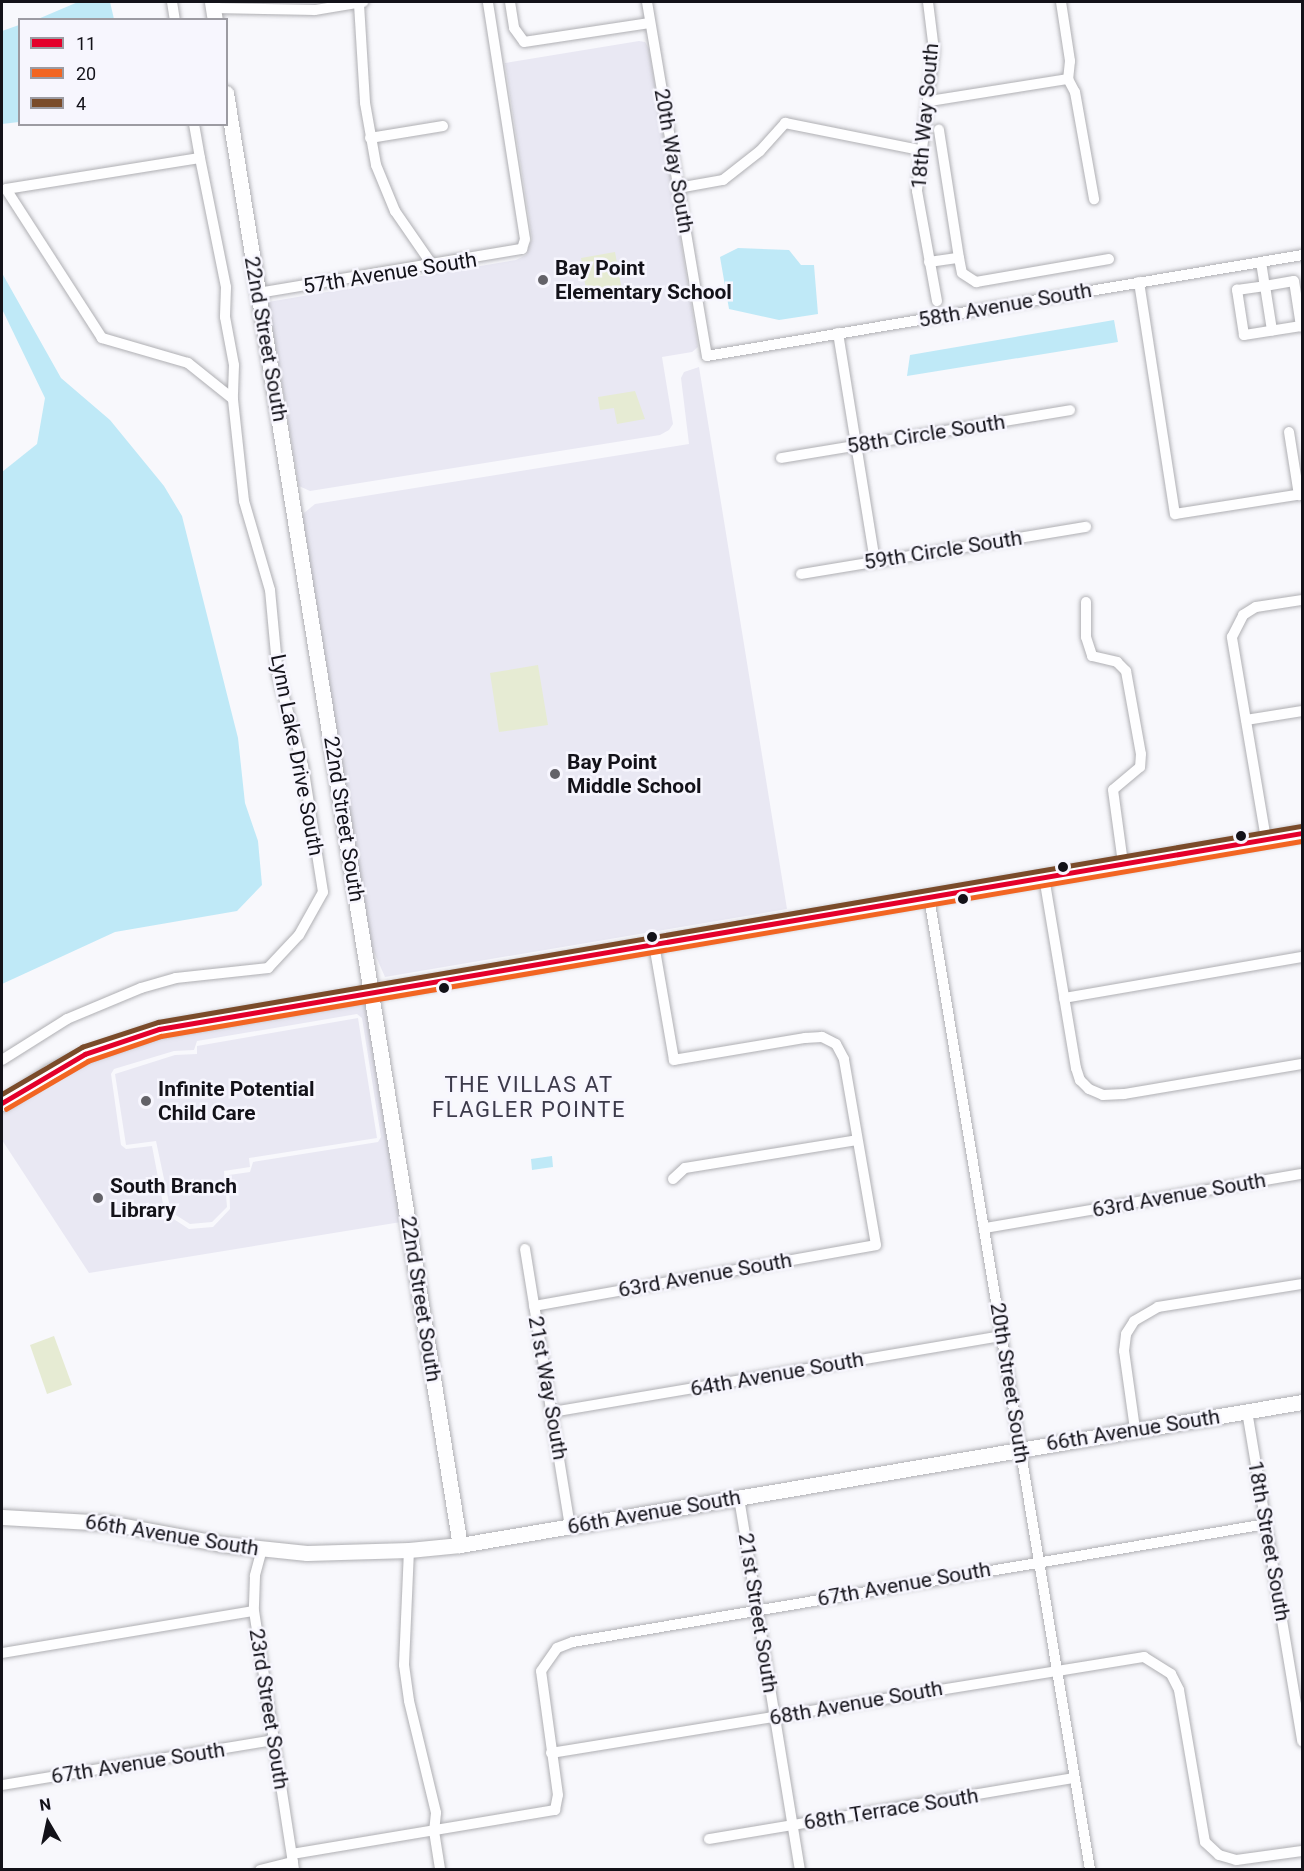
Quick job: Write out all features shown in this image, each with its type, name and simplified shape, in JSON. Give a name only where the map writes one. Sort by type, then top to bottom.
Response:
[{"type":"street","points":[[172,2],[175,18]]},
{"type":"street","name":"57th Avenue South","points":[[258,293],[433,266],[522,249],[525,239],[488,2]]},
{"type":"street","points":[[510,2],[514,28],[524,42],[651,23]]},
{"type":"street","name":"20th Way South","points":[[647,2],[707,356]]},
{"type":"street","name":"18th Way South","points":[[928,2],[934,50],[930,101],[920,150],[917,191],[937,301]]},
{"type":"street","points":[[1060,2],[1070,61],[1068,79],[1075,92],[1094,199]]},
{"type":"street","points":[[214,10],[315,10],[361,3],[370,138],[394,211],[433,266]]},
{"type":"street","points":[[930,101],[1068,79]]},
{"type":"street","name":"22nd Street South","points":[[228,106],[460,1545]]},
{"type":"street","points":[[678,188],[723,180],[760,151],[785,123],[920,150]]},
{"type":"street","points":[[194,126],[200,158],[6,189],[102,338],[188,363],[233,399]]},
{"type":"street","points":[[370,138],[443,126]]},
{"type":"street","points":[[939,130],[962,273],[976,282],[1109,259]]},
{"type":"street","name":"Lynn Lake Drive South","points":[[2,1060],[67,1019],[141,988],[177,978],[268,968],[299,935],[323,892],[303,766],[278,676],[270,590],[244,501],[233,399],[234,365],[225,317],[226,286],[200,158]]},
{"type":"street","name":"58th Avenue South","points":[[707,356],[1302,255]]},
{"type":"street","points":[[929,262],[958,258]]},
{"type":"street","points":[[1261,262],[1272,330]]},
{"type":"street","points":[[1139,282],[1175,514],[1300,494],[1289,432]]},
{"type":"street","points":[[1294,282],[1301,326],[1244,335],[1237,290],[1265,286],[1294,282]]},
{"type":"street","points":[[838,333],[875,562]]},
{"type":"street","name":"58th Circle South","points":[[781,458],[1070,410]]},
{"type":"street","name":"59th Circle South","points":[[801,574],[1086,527]]},
{"type":"street","points":[[1266,839],[1232,638],[1235,626],[1243,615],[1256,608],[1302,600]]},
{"type":"street","points":[[1086,602],[1086,637],[1092,656],[1117,662],[1126,671],[1141,754],[1140,767],[1113,790],[1123,863]]},
{"type":"street","points":[[1246,720],[1302,711]]},
{"type":"street","points":[[2,1103],[49,1071],[130,1038],[200,1021],[1302,833]]},
{"type":"street","points":[[1044,877],[1076,1068],[1080,1080],[1089,1089],[1103,1095],[1124,1094],[1302,1064]]},
{"type":"street","name":"20th Street South","points":[[929,897],[1089,1869]]},
{"type":"street","points":[[654,944],[674,1060],[822,1037],[836,1044],[844,1059],[857,1140],[685,1168],[673,1179]]},
{"type":"street","points":[[1064,998],[1302,957]]},
{"type":"street","name":"63rd Avenue South","points":[[534,1306],[876,1245],[857,1140]]},
{"type":"street","name":"63rd Avenue South","points":[[985,1228],[1302,1174]]},
{"type":"street","name":"21st Way South","points":[[525,1249],[570,1527]]},
{"type":"street","points":[[1136,1429],[1124,1351],[1126,1334],[1134,1321],[1158,1307],[1302,1284]]},
{"type":"street","name":"64th Avenue South","points":[[552,1412],[1002,1336]]},
{"type":"street","name":"66th Avenue South","points":[[2,1517],[109,1523],[262,1549],[306,1553],[409,1550],[460,1545],[570,1527],[1302,1402]]},
{"type":"street","name":"18th Street South","points":[[1247,1412],[1302,1741]]},
{"type":"street","name":"21st Street South","points":[[739,1498],[800,1869]]},
{"type":"street","name":"67th Avenue South","points":[[551,1754],[540,1683],[548,1657],[557,1648],[573,1641],[1266,1524]]},
{"type":"street","name":"23rd Street South","points":[[262,1549],[255,1576],[254,1611],[293,1862]]},
{"type":"street","points":[[409,1550],[404,1665],[409,1701],[436,1813],[434,1831],[440,1869]]},
{"type":"street","points":[[2,1653],[254,1611]]},
{"type":"street","name":"68th Avenue South","points":[[551,1754],[1129,1657],[1144,1657],[1161,1664],[1179,1690],[1199,1821],[1205,1842],[1220,1855],[1236,1860],[1257,1859],[1302,1851]]},
{"type":"street","name":"67th Avenue South","points":[[2,1785],[274,1740]]},
{"type":"street","points":[[260,1869],[434,1831],[555,1810],[558,1795],[551,1754]]},
{"type":"street","name":"68th Terrace South","points":[[709,1839],[1074,1778]]},
{"type":"shaded area","name":"Bay Point Elementary School","points":[[639,41],[645,42],[649,49],[698,347],[692,352],[662,357],[673,424],[669,430],[660,435],[310,491],[299,486],[268,302],[516,260],[526,255],[532,238],[505,63]]},
{"type":"shaded area","name":"Bay Point Middle School","points":[[699,367],[787,909],[385,977],[371,945],[301,520],[304,513],[315,504],[689,444],[681,378],[684,372]]},
{"type":"shaded area","points":[[368,1000],[401,1222],[89,1273],[2,1140],[2,1111],[70,1068],[121,1046]],"holes":[[[357,1014],[362,1018],[381,1137],[378,1142],[253,1162],[250,1172],[229,1175],[230,1209],[213,1227],[189,1229],[169,1216],[164,1209],[152,1146],[126,1149],[121,1145],[111,1074],[114,1069],[174,1051],[194,1050],[197,1041]]]},
{"type":"shaded area","points":[[358,1018],[377,1138],[249,1158],[250,1167],[224,1171],[227,1207],[212,1222],[190,1224],[171,1212],[156,1141],[126,1145],[115,1074],[175,1055],[197,1054],[197,1046]]},
{"type":"green space","points":[[615,252],[623,296],[588,302],[581,258]]},
{"type":"green space","points":[[635,391],[645,419],[617,424],[614,408],[600,410],[598,397]]},
{"type":"green space","points":[[538,665],[548,725],[499,732],[490,673]]},
{"type":"green space","points":[[54,1336],[72,1385],[47,1394],[30,1345]]},
{"type":"water","points":[[78,2],[110,2],[114,18],[40,18]]},
{"type":"water","points":[[18,25],[18,122],[2,124],[2,31]]},
{"type":"water","points":[[738,248],[789,250],[801,265],[814,265],[818,314],[779,320],[729,309],[720,257]]},
{"type":"water","points":[[2,273],[61,378],[110,420],[164,486],[182,516],[238,738],[245,803],[258,841],[262,885],[237,911],[115,932],[2,984],[2,472],[37,444],[45,398],[2,309]]},
{"type":"water","points":[[1114,320],[1118,342],[907,376],[910,355]]},
{"type":"water","points":[[552,1156],[553,1167],[532,1170],[531,1159]]},
{"type":"transit line","name":"4","points":[[2,1094],[82,1047],[158,1022],[1301,826]]},
{"type":"transit line","name":"11","points":[[2,1103],[85,1054],[159,1029],[1302,833]]},
{"type":"transit line","name":"20","points":[[6,1109],[88,1061],[161,1036],[1302,841]]},
{"type":"place","name":"Bay Point Elementary School","points":[[543,280]]},
{"type":"place","name":"Bay Point Middle School","points":[[555,774]]},
{"type":"place","name":"Infinite Potential Child Care","points":[[146,1101]]},
{"type":"place","name":"South Branch Library","points":[[98,1198]]},
{"type":"district","name":"THE VILLAS AT FLAGLER POINTE","points":[[529,1096]]}]
